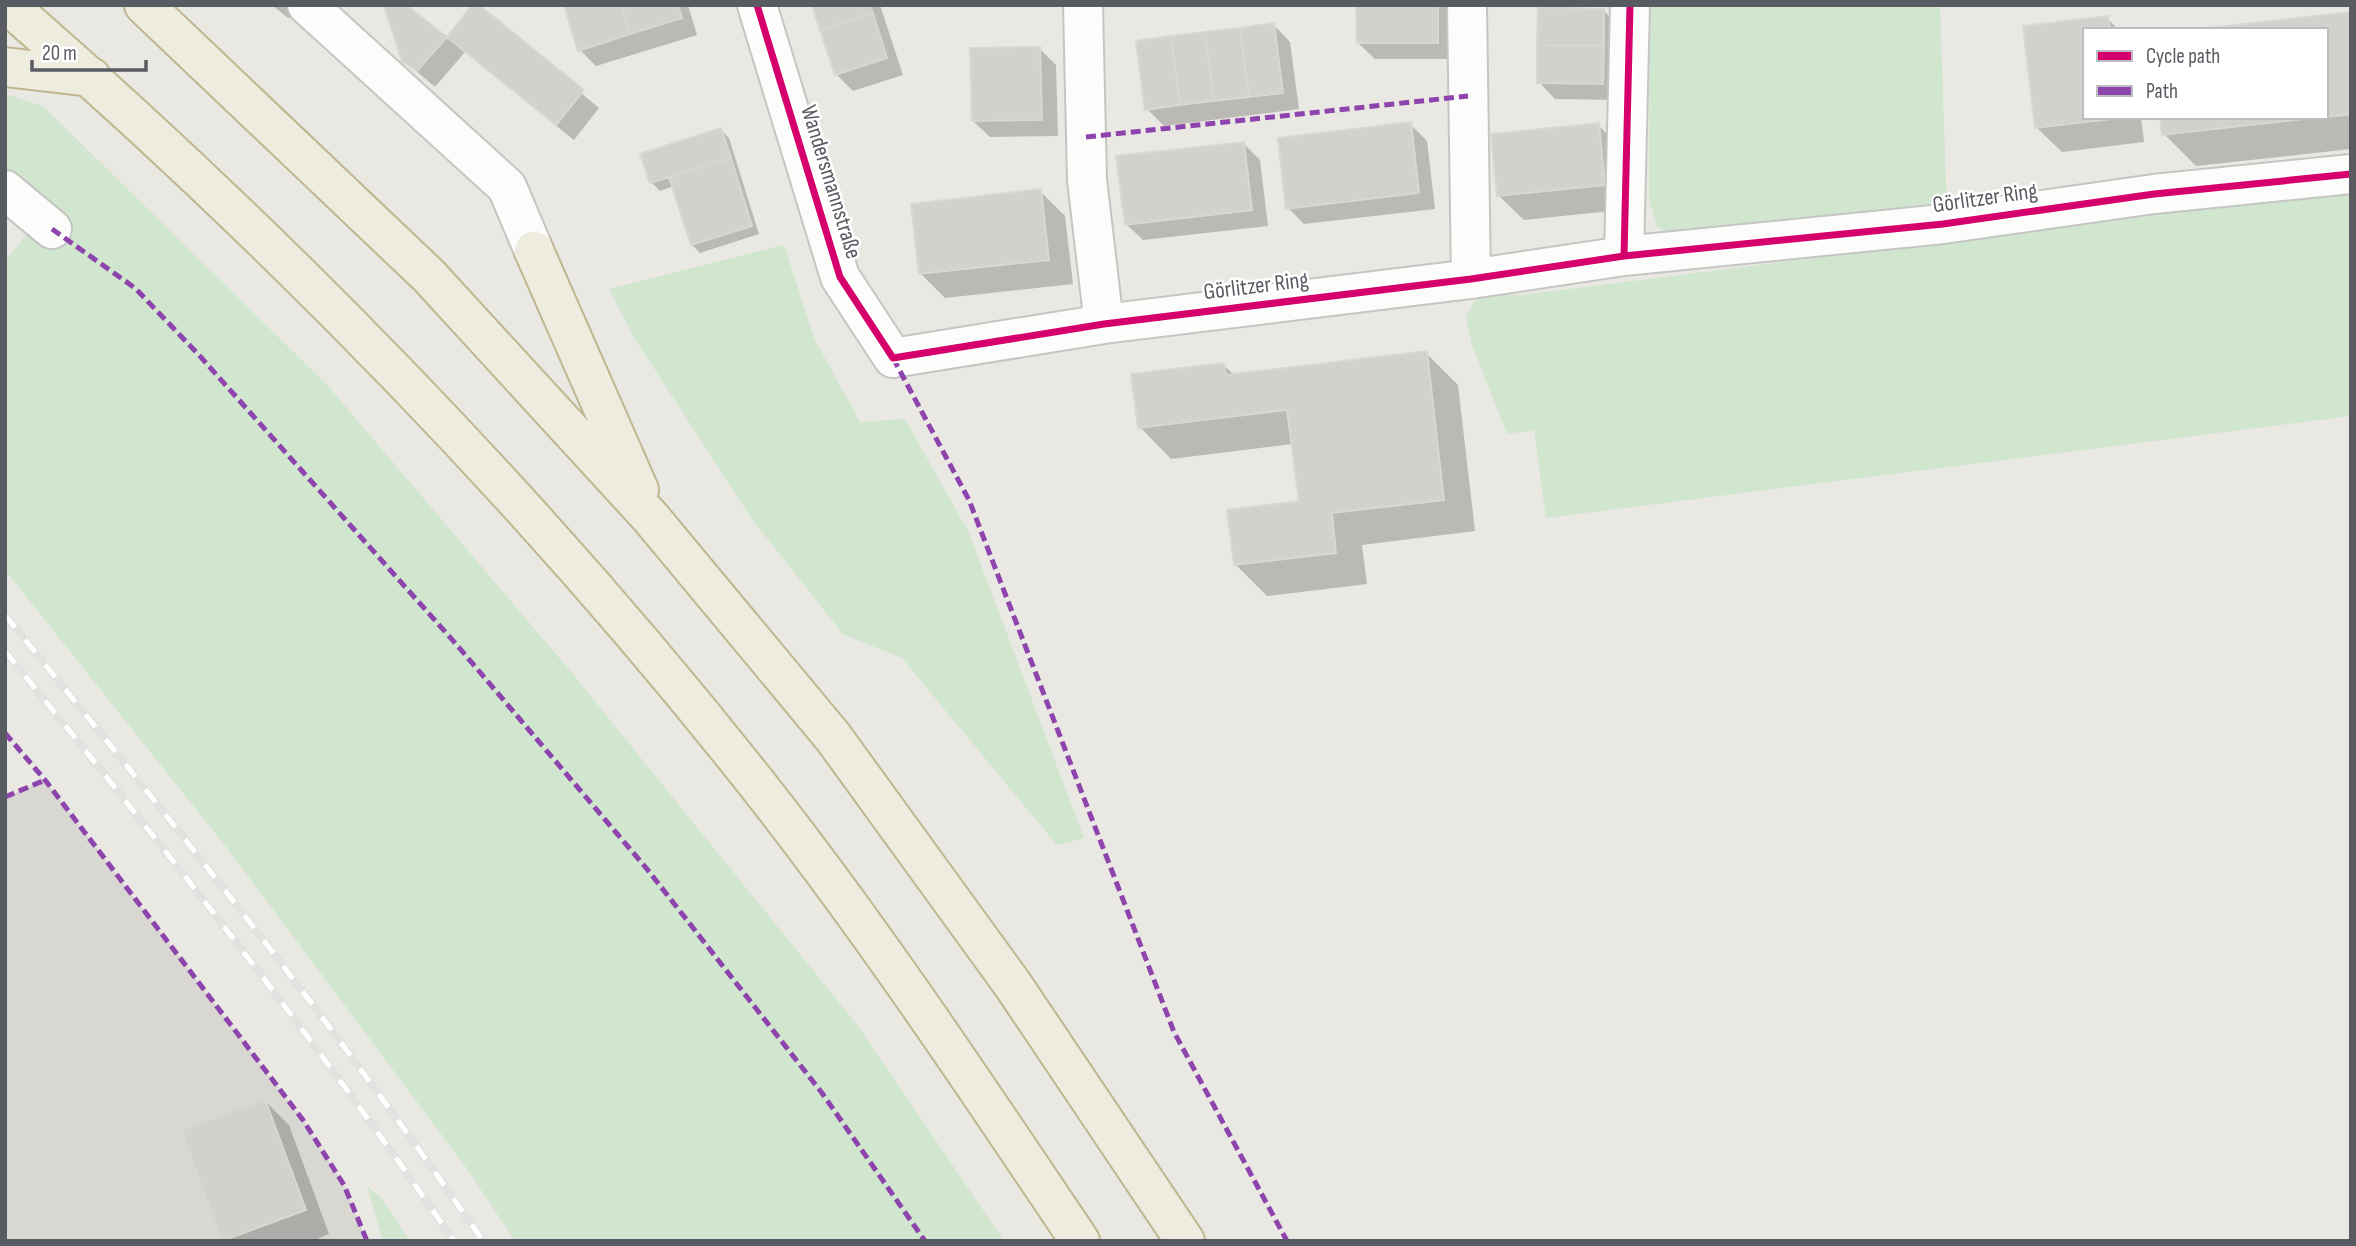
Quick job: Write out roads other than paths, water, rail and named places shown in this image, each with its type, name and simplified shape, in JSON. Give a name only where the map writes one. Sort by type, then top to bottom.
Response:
[{"type":"highway","points":[[8,5],[91,77],[361,337],[581,572],[762,790],[949,1046],[1080,1241]]},
{"type":"highway","points":[[144,5],[429,276],[651,518],[833,737],[1013,985],[1185,1241]]},
{"type":"highway","points":[[5,67],[91,77]]},
{"type":"highway","points":[[534,251],[651,518]]},
{"type":"street","points":[[307,5],[507,187],[534,251]]},
{"type":"street","name":"Wandersmannstraße","points":[[757,5],[840,277],[893,358]]},
{"type":"street","points":[[1083,5],[1087,180],[1104,324]]},
{"type":"street","points":[[1467,5],[1471,279]]},
{"type":"street","points":[[1624,256],[1630,5]]},
{"type":"street","name":"Görlitzer Ring","points":[[893,358],[1104,324],[1471,279],[1624,256],[1943,224],[2154,194],[2351,174]]},
{"type":"street","points":[[5,190],[52,229]]},
{"type":"railway","points":[[5,615],[129,768],[310,1001],[483,1241]]},
{"type":"railway","points":[[5,651],[292,1015],[454,1241]]}]
